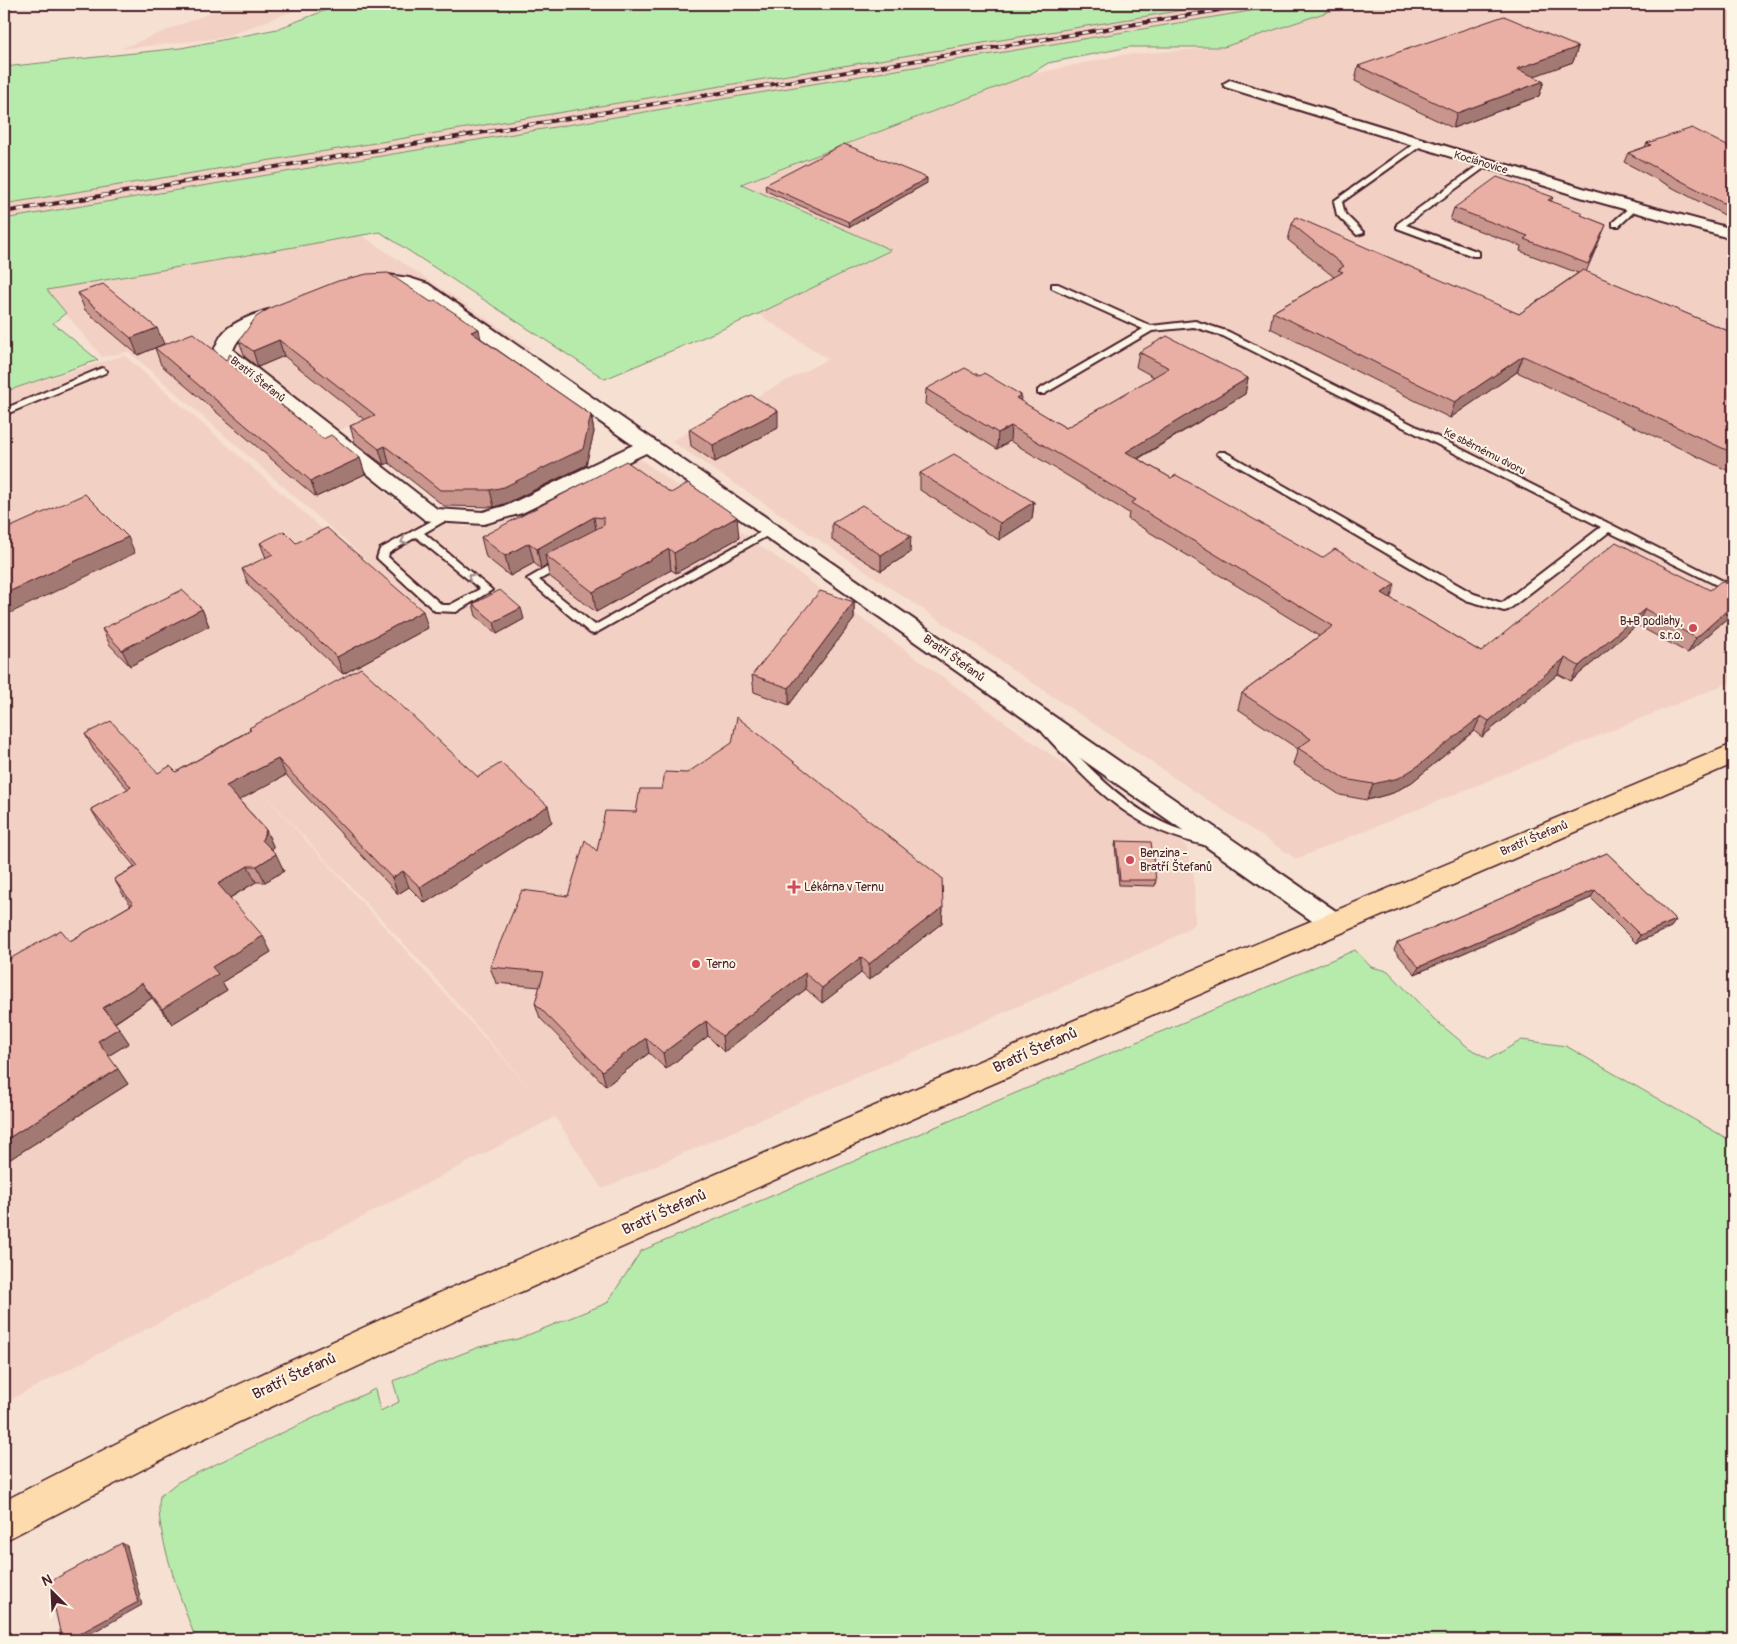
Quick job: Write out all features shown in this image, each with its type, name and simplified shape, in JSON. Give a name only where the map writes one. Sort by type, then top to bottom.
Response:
[{"type":"main road","name":"Bratří Štefanů","points":[[4,1522],[190,1425],[352,1349],[1091,1026],[1733,754]]},
{"type":"street","name":"Kociánovice","points":[[1230,84],[1487,163],[1733,234]]},
{"type":"street","name":"Bratří Štefanů","points":[[353,285],[387,280],[407,282],[422,288],[1334,923]]},
{"type":"street","name":"Bratří Štefanů","points":[[298,306],[234,330],[226,340],[223,351],[432,514],[484,518],[515,508],[648,445]]},
{"type":"lane","points":[[1360,233],[1341,215],[1338,201],[1421,143]]},
{"type":"lane","points":[[1476,254],[1400,226],[1487,163]]},
{"type":"lane","points":[[1616,224],[1635,207]]},
{"type":"lane","points":[[1055,286],[1150,329]]},
{"type":"lane","name":"Ke sběrnému dvoru","points":[[1150,329],[1195,324],[1226,334],[1733,590]]},
{"type":"lane","points":[[1040,392],[1150,329]]},
{"type":"lane","points":[[4,412],[102,371]]},
{"type":"lane","points":[[1222,454],[1470,597],[1504,607],[1608,527]]},
{"type":"lane","points":[[418,534],[487,590],[452,609],[439,608],[382,558],[384,551],[418,534],[446,516]]},
{"type":"lane","points":[[571,558],[532,579],[594,630],[770,530]]},
{"type":"shaded area","points":[[221,4],[312,4],[221,38],[120,49],[227,6]]},
{"type":"shaded area","points":[[1220,4],[1292,4],[4,219],[4,204]]},
{"type":"shaded area","points":[[1394,4],[1733,4],[1733,681],[1296,859],[671,441],[828,359],[758,314],[890,250],[741,185],[1029,75],[1121,55],[1224,47],[1330,11]]},
{"type":"shaded area","points":[[361,235],[531,348],[321,438],[405,509],[464,527],[496,524],[636,456],[1034,743],[1186,846],[1194,876],[1195,924],[1165,942],[602,1189],[555,1117],[4,1403],[4,392],[124,355],[425,619],[347,542],[129,352],[102,357],[46,290]],"holes":[[[254,783],[419,960],[532,1090]]]},
{"type":"green space","points":[[342,4],[1220,4],[4,204],[4,67],[181,48],[277,29]]},
{"type":"green space","points":[[1292,4],[1394,4],[1330,11],[1224,47],[1129,47],[1048,63],[1029,75],[741,184],[891,250],[758,314],[605,379],[380,232],[47,290],[66,313],[53,323],[98,360],[4,392],[4,219]]},
{"type":"green space","points":[[1355,950],[1371,967],[1388,971],[1434,1019],[1469,1048],[1489,1059],[1522,1040],[1566,1046],[1733,1142],[1733,1640],[196,1640],[177,1589],[161,1528],[160,1496],[178,1482],[375,1389],[380,1411],[399,1402],[393,1381],[479,1347],[518,1339],[607,1303],[641,1251]]},
{"type":"building","points":[[1504,16],[1578,47],[1517,69],[1544,81],[1457,113],[1358,66]]},
{"type":"building","points":[[1692,128],[1733,149],[1733,208],[1628,153],[1651,145],[1647,143]]},
{"type":"building","points":[[844,144],[927,178],[849,222],[765,185]]},
{"type":"building","points":[[1497,177],[1553,197],[1548,200],[1583,213],[1581,215],[1606,225],[1588,264],[1524,239],[1528,236],[1454,208]]},
{"type":"building","points":[[1296,217],[1519,314],[1583,270],[1733,333],[1733,453],[1523,356],[1455,402],[1273,312],[1343,272],[1338,270],[1344,266],[1292,224]]},
{"type":"building","points":[[388,273],[431,302],[435,300],[479,329],[471,332],[591,415],[583,449],[504,487],[490,490],[440,490],[385,446],[379,449],[350,426],[375,415],[279,340],[253,351],[239,341],[256,317],[272,307],[338,281],[367,274]]},
{"type":"building","points":[[103,284],[157,328],[131,338],[78,293]]},
{"type":"building","points":[[193,333],[226,360],[230,354],[235,359],[228,362],[323,439],[331,435],[360,458],[311,481],[155,348]]},
{"type":"building","points":[[1167,336],[1248,378],[1126,452],[1171,478],[1176,475],[1322,558],[1335,549],[1395,584],[1382,593],[1481,652],[1616,542],[1710,590],[1721,581],[1733,588],[1733,605],[1696,638],[1645,609],[1579,666],[1565,658],[1489,721],[1481,716],[1418,766],[1399,778],[1373,784],[1345,779],[1298,748],[1311,739],[1242,693],[1333,626],[1131,503],[1136,500],[1011,426],[998,433],[926,389],[965,368],[980,376],[984,373],[1021,395],[1016,398],[1066,428],[1169,368],[1139,352]]},
{"type":"building","points":[[751,395],[778,411],[713,445],[689,429]]},
{"type":"building","points":[[954,454],[1034,502],[1000,523],[920,473]]},
{"type":"building","points":[[626,461],[671,493],[688,483],[737,517],[674,553],[669,549],[593,592],[545,555],[604,525],[604,518],[594,517],[537,549],[529,543],[505,556],[481,537]]},
{"type":"building","points":[[85,494],[128,537],[4,594],[4,530]]},
{"type":"building","points":[[862,505],[911,536],[881,555],[832,523]]},
{"type":"building","points":[[327,528],[423,611],[337,657],[242,569],[273,554],[260,543],[284,531],[296,543]]},
{"type":"building","points":[[182,590],[202,609],[122,650],[102,629]]},
{"type":"building","points":[[500,590],[521,608],[494,622],[473,604]]},
{"type":"building","points":[[820,591],[854,602],[789,688],[752,675]]},
{"type":"building","points":[[361,668],[478,777],[501,763],[548,806],[420,887],[403,871],[392,878],[278,759],[226,786],[266,830],[262,840],[276,854],[257,866],[248,866],[218,884],[263,936],[212,967],[218,974],[162,1009],[142,983],[103,1008],[119,1028],[98,1041],[118,1069],[4,1141],[4,962],[61,930],[70,941],[133,904],[114,879],[138,866],[91,809],[131,787],[85,734],[111,721],[158,773],[170,766],[176,772],[251,730],[249,728]]},
{"type":"building","points":[[737,717],[942,878],[943,907],[869,964],[861,957],[822,988],[805,973],[722,1036],[706,1021],[663,1053],[646,1038],[602,1071],[535,1003],[544,972],[490,967],[522,890],[568,896],[585,840],[597,851],[605,811],[636,812],[640,789],[662,789],[665,772],[687,773],[732,743]]},
{"type":"building","points":[[1116,841],[1151,842],[1156,880],[1120,880]]},
{"type":"building","points":[[1607,853],[1676,920],[1640,935],[1595,890],[1419,967],[1397,943]]},
{"type":"building","points":[[122,1543],[138,1602],[68,1640],[62,1640],[49,1582]]},
{"type":"railway","points":[[4,212],[1256,4]]},
{"type":"place","name":"B+B podlahy, s.r.o.","points":[[1693,628]]},
{"type":"place","name":"Benzina - Bratří Štefanů","points":[[1130,860]]},
{"type":"place","name":"Lékárna v Ternu","points":[[794,887]]},
{"type":"place","name":"Terno","points":[[696,964]]}]
